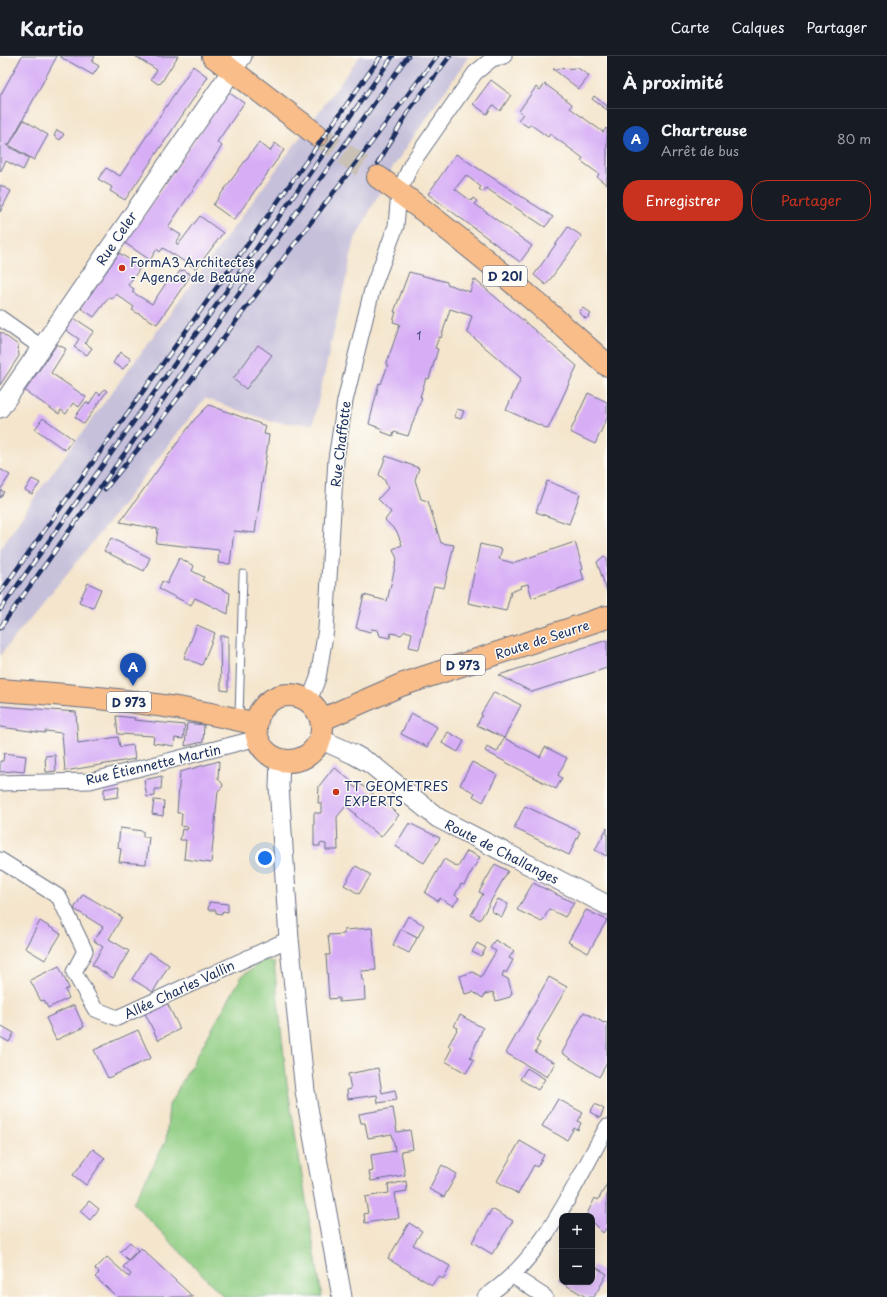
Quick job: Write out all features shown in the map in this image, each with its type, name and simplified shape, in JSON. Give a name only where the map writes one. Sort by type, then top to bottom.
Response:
[{"type":"main road","points":[[213,56],[238,63],[317,135]]},
{"type":"main road","name":"D 20I","points":[[378,177],[399,192],[515,285],[607,365]]},
{"type":"main road","name":"Route de Seurre","points":[[321,730],[401,685],[607,617]]},
{"type":"main road","name":"D 973","points":[[0,690],[134,702],[183,709],[251,727]]},
{"type":"main road","points":[[293,695],[308,701],[314,706],[321,730],[311,752],[297,760],[280,760],[267,752],[251,727],[262,708],[276,698],[293,695]]},
{"type":"street","name":"Rue Chaffotte","points":[[308,701],[318,678],[326,629],[336,459],[345,401],[372,290],[396,226],[399,192],[412,164],[475,72],[492,59],[504,56]]},
{"type":"street","name":"Rue Celer","points":[[0,408],[238,63]]},
{"type":"street","points":[[0,318],[41,347]]},
{"type":"street","name":"Rue Étiennette Martin","points":[[0,783],[30,784],[90,781],[251,727]]},
{"type":"street","name":"Route de Challanges","points":[[321,730],[353,754],[370,764],[438,818],[607,905]]},
{"type":"street","points":[[280,760],[279,786],[289,939],[305,1091],[342,1297]]},
{"type":"street","name":"Allée Charles Vallin","points":[[0,860],[59,897],[85,951],[74,972],[95,1009],[117,1018],[200,982],[246,958],[289,939]]},
{"type":"street","points":[[485,1297],[513,1276],[543,1240],[607,1127]]},
{"type":"street","points":[[513,1276],[545,1297]]},
{"type":"lane","points":[[243,574],[251,727]]},
{"type":"shaded area","points":[[360,56],[469,56],[393,167],[355,239],[313,424],[272,422],[205,398],[93,542],[0,655],[0,549],[39,491]]},
{"type":"green space","points":[[265,959],[274,963],[287,1084],[322,1297],[224,1297],[133,1203],[166,1141],[169,1105],[242,976]]},
{"type":"building","points":[[22,56],[57,56],[9,145],[6,145],[29,158],[23,170],[6,161],[0,172],[0,96]]},
{"type":"building","points":[[59,56],[95,56],[92,62],[99,66],[93,75]]},
{"type":"building","points":[[135,56],[178,56],[161,83],[158,84],[151,79],[157,70]]},
{"type":"building","points":[[193,66],[208,77],[125,200],[110,191],[112,187],[98,179],[106,168],[120,176]]},
{"type":"building","points":[[578,68],[589,76],[579,89],[553,69]]},
{"type":"building","points":[[491,80],[511,95],[500,111],[493,105],[487,114],[473,104]]},
{"type":"building","points":[[545,84],[572,104],[570,108],[603,132],[606,128],[607,129],[607,185],[597,177],[599,174],[581,161],[583,158],[550,134],[548,137],[530,124],[528,127],[518,120],[523,114],[519,111],[536,87],[540,90]]},
{"type":"building","points":[[228,92],[244,103],[217,142],[222,146],[168,227],[181,235],[176,243],[178,245],[200,216],[223,233],[196,269],[163,248],[160,252],[157,249],[150,260],[125,243]]},
{"type":"building","points":[[594,96],[607,106],[607,110],[592,99]]},
{"type":"building","points":[[24,120],[48,135],[34,160],[9,145]]},
{"type":"building","points":[[57,130],[64,134],[60,140],[54,136]]},
{"type":"building","points":[[259,142],[270,151],[275,143],[284,150],[234,220],[213,205]]},
{"type":"building","points":[[456,154],[553,217],[545,227],[486,188],[483,192],[479,189],[481,187],[466,175],[455,189],[471,201],[473,198],[477,201],[475,204],[532,246],[520,262],[428,194]]},
{"type":"building","points":[[0,185],[11,191],[0,212]]},
{"type":"building","points":[[568,227],[582,236],[546,285],[534,275]]},
{"type":"building","points":[[119,253],[141,267],[128,285],[134,289],[132,292],[152,304],[170,277],[174,279],[180,271],[184,270],[191,275],[157,324],[132,310],[134,307],[116,294],[112,299],[109,297],[94,317],[81,308]]},
{"type":"building","points":[[409,272],[447,282],[447,284],[470,292],[474,279],[577,366],[548,429],[506,410],[521,378],[467,332],[472,316],[450,309],[441,338],[439,337],[435,348],[438,349],[429,379],[426,378],[420,397],[422,397],[408,436],[394,432],[393,436],[382,432],[383,429],[369,424],[379,383],[381,384],[388,365],[386,365],[400,324],[393,322],[396,312],[394,312]]},
{"type":"building","points":[[583,308],[591,314],[586,319],[579,312]]},
{"type":"building","points":[[74,318],[94,331],[85,343],[92,348],[87,355],[74,347],[79,339],[66,330]]},
{"type":"building","points":[[0,332],[18,345],[19,356],[0,385]]},
{"type":"building","points":[[57,344],[66,349],[51,373],[86,397],[79,407],[73,403],[66,414],[61,410],[59,414],[25,391]]},
{"type":"building","points":[[258,345],[272,355],[246,389],[233,379]]},
{"type":"building","points":[[120,352],[131,359],[123,369],[113,363]]},
{"type":"building","points":[[104,389],[107,391],[84,424],[75,417],[86,402],[89,404],[97,392],[100,395]]},
{"type":"building","points":[[588,393],[607,402],[607,418],[595,444],[570,432]]},
{"type":"building","points":[[209,405],[266,426],[264,434],[269,435],[255,533],[234,531],[230,564],[218,563],[219,550],[156,543],[158,529],[120,522],[194,420]]},
{"type":"building","points":[[457,409],[464,411],[461,419],[454,417]]},
{"type":"building","points":[[43,418],[73,439],[65,450],[35,429]]},
{"type":"building","points":[[386,456],[419,468],[415,480],[421,499],[428,501],[441,543],[454,545],[444,588],[434,586],[419,649],[409,647],[412,633],[405,631],[401,635],[391,633],[390,638],[380,636],[378,630],[371,629],[370,632],[356,628],[364,595],[387,601],[397,559],[393,549],[402,545],[397,532],[385,520],[391,512],[378,499],[388,488],[384,479],[379,475]]},
{"type":"building","points":[[0,469],[10,475],[0,490]]},
{"type":"building","points":[[32,479],[40,483],[32,494],[25,490]]},
{"type":"building","points":[[547,481],[580,494],[569,524],[536,512]]},
{"type":"building","points":[[0,490],[4,492],[0,498]]},
{"type":"building","points":[[111,538],[150,558],[144,571],[104,551]]},
{"type":"building","points":[[575,542],[583,569],[581,570],[584,580],[532,598],[528,584],[520,586],[521,588],[511,592],[506,611],[468,603],[480,544],[502,549],[499,559],[513,563]]},
{"type":"building","points":[[604,556],[607,558],[607,591],[597,562]]},
{"type":"building","points":[[179,558],[194,566],[192,571],[204,577],[202,580],[230,593],[228,614],[195,598],[191,605],[159,589],[162,581],[167,584]]},
{"type":"building","points":[[88,583],[101,589],[93,608],[79,602]]},
{"type":"building","points":[[197,625],[215,633],[202,665],[184,658]]},
{"type":"building","points":[[220,636],[228,636],[228,691],[221,690]]},
{"type":"building","points":[[607,640],[607,668],[532,692],[499,675]]},
{"type":"building","points":[[494,692],[521,705],[504,738],[477,725],[482,715],[481,714]]},
{"type":"building","points":[[0,706],[76,712],[78,743],[118,737],[120,747],[133,745],[135,759],[65,771],[62,733],[45,731],[45,733],[0,727]]},
{"type":"building","points":[[411,713],[437,727],[427,747],[401,734]]},
{"type":"building","points":[[116,716],[135,718],[134,720],[185,725],[183,739],[175,738],[174,746],[153,743],[154,736],[118,734]]},
{"type":"building","points":[[187,723],[204,725],[203,742],[185,746]]},
{"type":"building","points":[[448,732],[464,741],[458,752],[442,743]]},
{"type":"building","points":[[504,738],[540,757],[545,747],[567,758],[558,775],[562,778],[556,789],[485,751],[487,747],[497,752]]},
{"type":"building","points":[[4,753],[26,756],[24,772],[0,772],[0,761],[3,761]]},
{"type":"building","points":[[55,755],[56,771],[46,772],[45,756]]},
{"type":"building","points":[[219,761],[218,779],[223,786],[218,791],[211,863],[184,859],[186,840],[180,840],[182,829],[187,830],[188,827],[181,826],[182,813],[177,813],[180,772]]},
{"type":"building","points":[[472,762],[497,775],[483,802],[473,796],[475,793],[460,785]]},
{"type":"building","points":[[334,767],[352,782],[350,784],[356,788],[359,783],[399,815],[381,837],[346,806],[337,817],[338,850],[326,850],[326,844],[320,843],[320,846],[314,846],[314,813],[321,813],[321,803],[318,803],[319,786]]},
{"type":"building","points":[[162,776],[161,789],[155,789],[155,796],[147,797],[144,780]]},
{"type":"building","points":[[119,786],[118,797],[104,799],[104,789]]},
{"type":"building","points":[[154,800],[164,801],[163,816],[152,814]]},
{"type":"building","points":[[525,806],[580,832],[569,855],[514,828]]},
{"type":"building","points":[[409,823],[440,838],[424,863],[395,846]]},
{"type":"building","points":[[120,828],[143,831],[143,837],[149,837],[146,864],[119,862],[121,849],[118,848]]},
{"type":"building","points":[[607,828],[607,856],[595,850]]},
{"type":"building","points":[[467,851],[480,857],[464,885],[461,884],[455,895],[459,898],[453,906],[440,898],[438,901],[425,893],[444,859],[458,867]]},
{"type":"building","points":[[495,864],[508,871],[480,920],[471,915],[483,894],[479,892]]},
{"type":"building","points":[[356,866],[371,875],[359,894],[344,885]]},
{"type":"building","points":[[533,883],[574,903],[565,917],[549,909],[542,922],[517,910]]},
{"type":"building","points":[[83,894],[122,917],[109,939],[129,951],[113,978],[92,965],[103,947],[94,941],[103,927],[74,909]]},
{"type":"building","points":[[498,899],[508,904],[502,917],[491,911]]},
{"type":"building","points":[[209,902],[228,904],[228,912],[223,911],[222,914],[216,913],[216,910],[208,910]]},
{"type":"building","points":[[586,910],[607,920],[588,953],[568,942]]},
{"type":"building","points":[[408,916],[424,925],[418,937],[401,929]]},
{"type":"building","points":[[40,921],[61,934],[45,960],[25,948]]},
{"type":"building","points":[[372,928],[376,970],[361,971],[362,980],[364,980],[365,1000],[339,1002],[339,998],[329,999],[326,955],[330,955],[328,935],[344,934],[344,930]]},
{"type":"building","points":[[401,929],[417,938],[409,953],[393,945]]},
{"type":"building","points":[[495,940],[514,951],[509,958],[513,960],[506,973],[504,971],[502,976],[508,979],[512,993],[510,997],[496,1001],[493,992],[485,994],[483,998],[473,992],[465,994],[460,976],[473,972],[481,977],[496,951],[490,948]]},
{"type":"building","points":[[477,943],[486,948],[481,956],[472,952]]},
{"type":"building","points":[[149,952],[169,965],[153,992],[132,979]]},
{"type":"building","points":[[59,966],[69,988],[65,990],[69,998],[48,1008],[44,1000],[41,1001],[30,980]]},
{"type":"building","points":[[549,977],[567,987],[536,1041],[540,1043],[535,1052],[555,1063],[547,1077],[506,1053]]},
{"type":"building","points":[[166,1001],[180,1029],[158,1040],[144,1011]]},
{"type":"building","points":[[74,1005],[84,1027],[56,1040],[46,1018]]},
{"type":"building","points":[[584,1012],[604,1023],[607,1023],[607,1063],[599,1077],[562,1053]]},
{"type":"building","points":[[460,1015],[483,1028],[470,1058],[474,1060],[466,1073],[445,1061],[452,1048],[448,1046],[458,1028],[454,1026]]},
{"type":"building","points":[[0,1025],[14,1033],[9,1042],[0,1037]]},
{"type":"building","points":[[138,1030],[151,1058],[108,1078],[94,1050]]},
{"type":"building","points":[[378,1068],[382,1093],[395,1090],[397,1100],[378,1103],[377,1095],[348,1099],[347,1090],[351,1089],[348,1074]]},
{"type":"building","points":[[527,1068],[545,1079],[538,1090],[520,1079]]},
{"type":"building","points":[[558,1099],[583,1113],[578,1121],[581,1123],[578,1130],[574,1128],[567,1140],[542,1126]]},
{"type":"building","points":[[595,1104],[604,1109],[600,1118],[590,1112]]},
{"type":"building","points":[[393,1108],[397,1132],[410,1130],[413,1149],[401,1151],[405,1175],[371,1181],[369,1172],[373,1171],[371,1155],[395,1151],[394,1143],[392,1134],[368,1138],[365,1123],[361,1123],[359,1114]]},
{"type":"building","points":[[520,1141],[544,1155],[537,1167],[534,1165],[518,1194],[497,1181]]},
{"type":"building","points":[[93,1149],[105,1158],[86,1185],[73,1175]]},
{"type":"building","points":[[442,1165],[457,1174],[444,1197],[429,1189]]},
{"type":"building","points":[[406,1181],[407,1191],[395,1193],[399,1218],[365,1223],[364,1214],[368,1213],[365,1197],[389,1193],[388,1185]]},
{"type":"building","points":[[607,1184],[607,1227],[603,1233],[595,1225],[595,1213],[588,1213],[595,1198],[598,1200]]},
{"type":"building","points":[[89,1201],[99,1209],[90,1220],[80,1211]]},
{"type":"building","points":[[492,1209],[513,1221],[492,1254],[472,1242]]},
{"type":"building","points":[[409,1223],[422,1231],[413,1245],[450,1266],[443,1279],[438,1276],[432,1285],[388,1259]]},
{"type":"building","points":[[130,1242],[138,1250],[128,1260],[120,1252]]},
{"type":"building","points":[[141,1248],[193,1297],[117,1297],[95,1277],[99,1273],[95,1269],[107,1257],[129,1277],[131,1274],[123,1267]]},
{"type":"building","points":[[595,1267],[607,1274],[594,1297],[586,1297],[566,1285],[595,1285]]},
{"type":"tunnel","points":[[317,135],[378,177]]},
{"type":"railway","points":[[0,593],[381,56]]},
{"type":"railway","points":[[0,610],[393,56]]},
{"type":"railway","points":[[0,628],[408,56]]},
{"type":"railway","points":[[105,489],[152,432],[437,56]]},
{"type":"railway","points":[[378,163],[410,109],[450,56]]},
{"type":"place","name":"FormA3 Architectes - Agence de Beaune","points":[[122,268]]},
{"type":"place","name":"Chartreuse","points":[[133,686]]},
{"type":"place","name":"TT GEOMETRES EXPERTS","points":[[336,792]]}]
